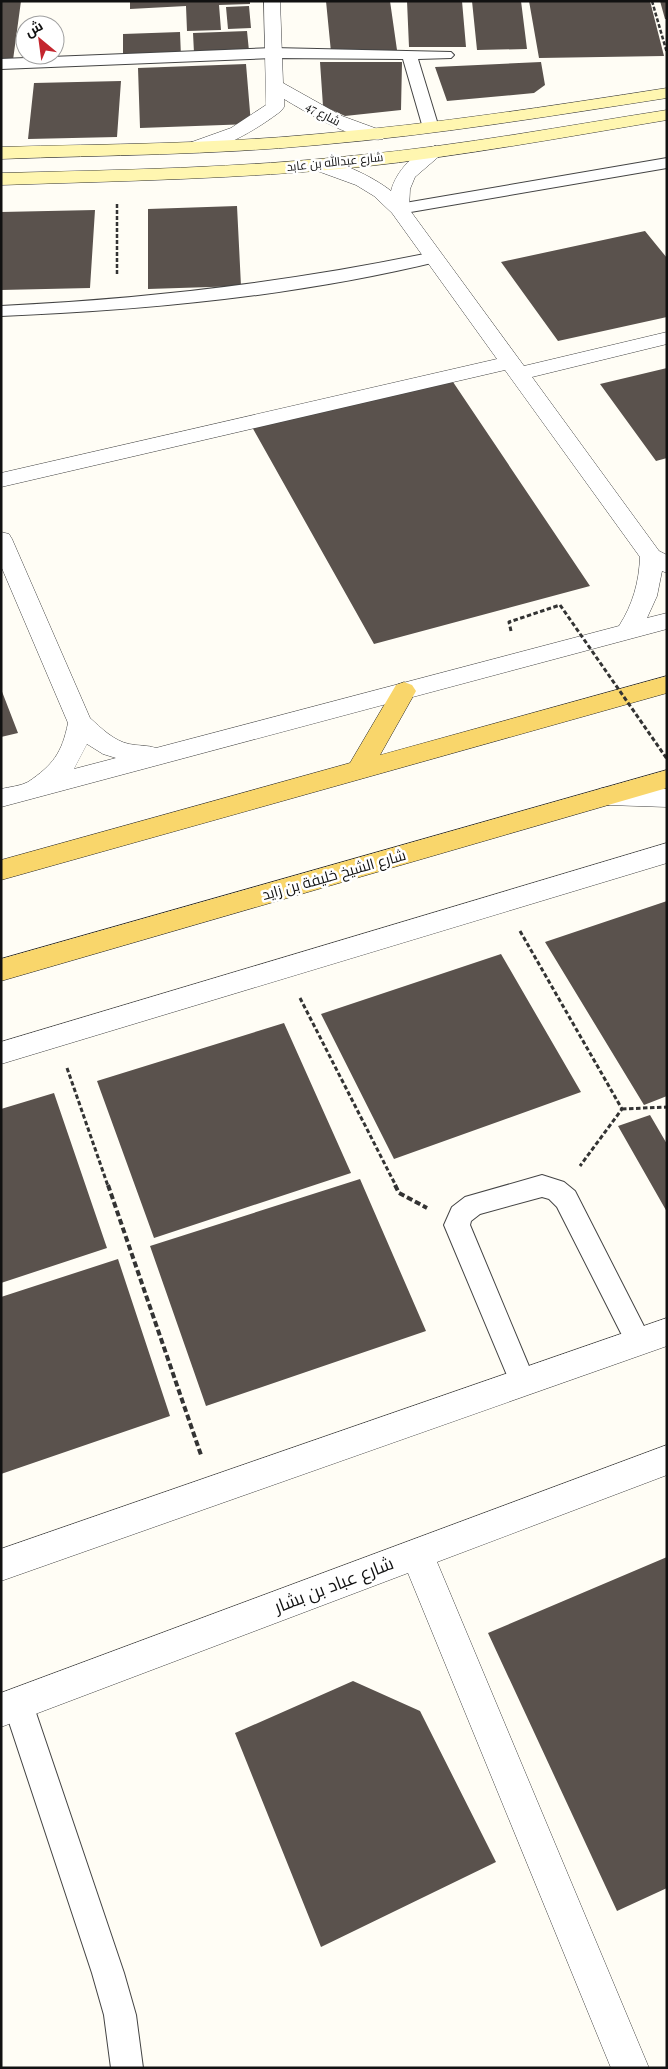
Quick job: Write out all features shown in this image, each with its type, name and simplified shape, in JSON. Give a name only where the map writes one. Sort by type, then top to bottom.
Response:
[{"type":"main road","name":"شارع عبدالله بن عابد","points":[[1,153],[256,144],[377,134],[431,128],[667,93]]},
{"type":"main road","name":"شارع عبدالله بن عابد","points":[[1,179],[118,176],[319,165],[435,152],[667,115]]},
{"type":"main road","points":[[1,870],[667,684]]},
{"type":"main road","points":[[359,770],[404,691]]},
{"type":"main road","name":"شارع الشيخ خليفة بن زايد","points":[[1,970],[667,779]]},
{"type":"street","points":[[195,147],[232,136],[256,122],[275,107],[272,1]]},
{"type":"street","name":"شارع 47","points":[[273,84],[325,116],[349,127],[377,134]]},
{"type":"street","points":[[399,209],[399,193],[405,177],[417,163],[435,152]]},
{"type":"street","points":[[319,165],[344,172],[367,182],[386,194],[399,209],[659,560],[651,576],[647,595],[639,614],[626,632]]},
{"type":"street","points":[[1,480],[515,368],[667,338]]},
{"type":"street","points":[[1,539],[80,723],[100,742],[129,754],[162,755]]},
{"type":"street","points":[[1,798],[667,621]]},
{"type":"street","points":[[30,790],[58,773],[76,749],[80,723]]},
{"type":"street","points":[[608,796],[667,798]]},
{"type":"street","points":[[1,1053],[667,853]]},
{"type":"street","points":[[1,1565],[653,1337]]},
{"type":"street","name":"شارع عباد بن بشار","points":[[10,1707],[667,1460]]},
{"type":"street","points":[[417,1554],[630,2068]]},
{"type":"lane","points":[[1,64],[273,52],[409,56],[446,55]]},
{"type":"lane","points":[[409,56],[431,128]]},
{"type":"lane","points":[[399,209],[666,165]]},
{"type":"lane","points":[[1,311],[116,305],[183,299],[284,286],[434,257]]},
{"type":"lane","points":[[523,1383],[457,1225],[459,1216],[465,1209],[474,1205],[542,1186],[552,1187],[560,1192],[653,1337]]},
{"type":"lane","points":[[10,1707],[108,1973],[120,2015],[127,2068]]},
{"type":"path","points":[[652,1],[667,53]]},
{"type":"path","points":[[116,305],[118,176]]},
{"type":"path","points":[[521,616],[560,605],[667,759]]},
{"type":"path","points":[[504,902],[622,1109]]},
{"type":"path","points":[[285,968],[399,1193],[457,1225]]},
{"type":"path","points":[[56,1037],[214,1491]]},
{"type":"path","points":[[622,1109],[667,1107]]},
{"type":"path","points":[[560,1192],[622,1109]]},
{"type":"building","points":[[1,1],[21,1],[19,15],[15,15],[13,60],[1,60]]},
{"type":"building","points":[[130,1],[250,1],[250,4],[219,5],[221,30],[187,31],[186,6],[130,9]]},
{"type":"building","points":[[326,1],[390,1],[397,50],[331,52]]},
{"type":"building","points":[[407,1],[462,1],[466,47],[409,47]]},
{"type":"building","points":[[472,1],[521,1],[527,49],[477,50]]},
{"type":"building","points":[[529,1],[650,1],[664,56],[539,58]]},
{"type":"building","points":[[660,1],[667,1],[667,19],[665,19]]},
{"type":"building","points":[[249,6],[251,28],[228,29],[226,7]]},
{"type":"building","points":[[247,31],[249,51],[194,53],[193,33]]},
{"type":"building","points":[[180,32],[181,57],[123,59],[123,34]]},
{"type":"building","points":[[320,62],[402,62],[401,110],[345,116],[323,106]]},
{"type":"building","points":[[541,62],[545,85],[534,93],[447,101],[435,67]]},
{"type":"building","points":[[246,64],[251,124],[140,128],[138,68]]},
{"type":"building","points":[[121,81],[117,137],[28,139],[34,83]]},
{"type":"building","points":[[237,206],[241,286],[148,289],[148,209]]},
{"type":"building","points":[[95,210],[90,288],[1,290],[1,212]]},
{"type":"building","points":[[645,231],[667,258],[667,317],[558,341],[501,262]]},
{"type":"building","points":[[667,368],[667,458],[656,461],[600,384]]},
{"type":"building","points":[[451,379],[590,586],[374,644],[252,427]]},
{"type":"building","points":[[1,689],[18,733],[1,737]]},
{"type":"building","points":[[667,901],[667,1096],[644,1105],[545,942]]},
{"type":"building","points":[[501,954],[581,1092],[394,1159],[321,1014]]},
{"type":"building","points":[[284,1023],[351,1173],[154,1238],[97,1081]]},
{"type":"building","points":[[54,1093],[107,1248],[1,1283],[1,1109]]},
{"type":"building","points":[[650,1115],[667,1144],[667,1212],[618,1126]]},
{"type":"building","points":[[360,1179],[426,1331],[206,1406],[150,1246]]},
{"type":"building","points":[[118,1259],[170,1416],[1,1474],[1,1297]]},
{"type":"building","points":[[667,1557],[667,1888],[617,1911],[488,1633]]},
{"type":"building","points":[[353,1681],[420,1711],[496,1862],[321,1947],[235,1733]]}]
